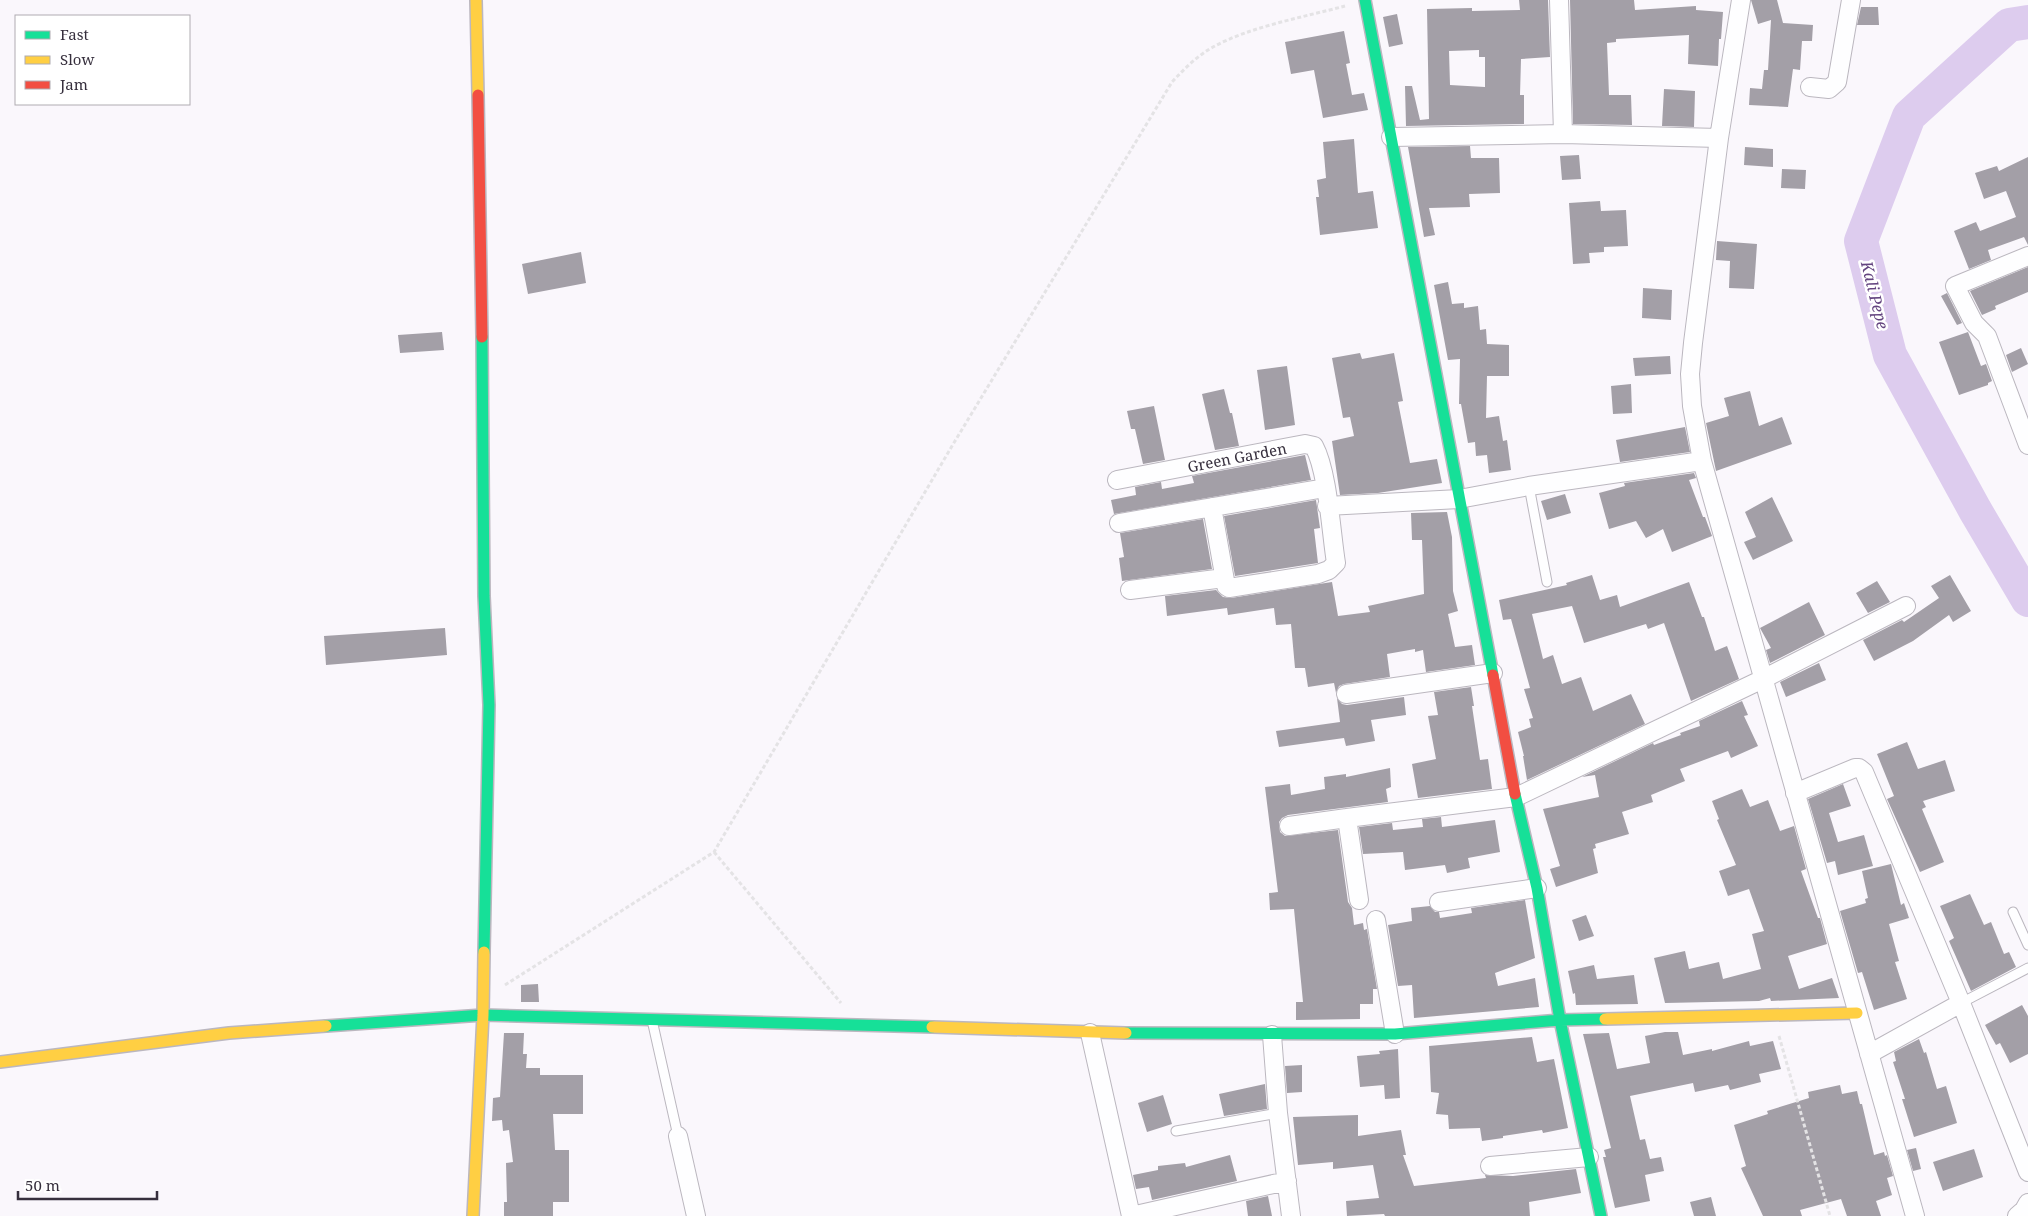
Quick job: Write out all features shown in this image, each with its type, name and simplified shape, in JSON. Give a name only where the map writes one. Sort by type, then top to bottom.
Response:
[{"type":"street","points":[[473,1216],[483,1015],[488,705],[484,596],[482,258],[476,0]]},
{"type":"street","points":[[1370,0],[1391,137],[1459,499],[1516,798],[1537,888],[1560,1020],[1601,1216]]},
{"type":"street","points":[[1559,0],[1563,134]]},
{"type":"street","points":[[1741,0],[1719,138],[1690,374],[1692,406],[1702,461],[1915,1216]]},
{"type":"street","points":[[1810,87],[1829,89],[1837,82],[1851,0]]},
{"type":"street","points":[[1391,137],[1563,134],[1719,138]]},
{"type":"street","points":[[2028,256],[1955,286],[1974,323],[1987,336],[2028,445]]},
{"type":"street","name":"Green Garden","points":[[1117,480],[1305,444],[1314,446],[1318,454],[1325,488],[1336,563],[1329,570],[1318,574],[1229,588],[1225,584],[1224,578]]},
{"type":"street","points":[[1327,506],[1459,499],[1529,486],[1702,461]]},
{"type":"street","points":[[1119,523],[1325,488]]},
{"type":"street","points":[[1130,590],[1224,578],[1212,507]]},
{"type":"street","points":[[1289,826],[1516,798],[1763,679],[1906,606]]},
{"type":"street","points":[[1346,694],[1493,673]]},
{"type":"street","points":[[1795,793],[1855,768],[1859,768],[1864,772],[1961,1003],[2028,1172]]},
{"type":"street","points":[[1347,818],[1358,900]]},
{"type":"street","points":[[1439,902],[1537,888]]},
{"type":"street","points":[[1376,920],[1394,1034]]},
{"type":"street","points":[[1869,1054],[1961,1003]]},
{"type":"street","points":[[0,1062],[229,1033],[483,1015],[858,1024],[1090,1033],[1272,1035],[1394,1034],[1560,1020],[1773,1016],[1857,1012]]},
{"type":"street","points":[[1090,1033],[1131,1216],[1287,1182]]},
{"type":"street","points":[[1272,1035],[1278,1113],[1291,1216]]},
{"type":"street","points":[[678,1136],[696,1216]]},
{"type":"street","points":[[1490,1166],[1589,1156]]},
{"type":"street","points":[[2017,1216],[2028,1203]]},
{"type":"lane","points":[[1529,486],[1547,582]]},
{"type":"lane","points":[[2013,912],[2028,945]]},
{"type":"lane","points":[[1961,1003],[2028,968]]},
{"type":"lane","points":[[652,1020],[678,1136]]},
{"type":"lane","points":[[1176,1131],[1278,1113]]},
{"type":"path","points":[[482,1000],[714,852],[952,446],[1172,82],[1192,61],[1213,47],[1239,36],[1370,0]]},
{"type":"path","points":[[714,852],[858,1024]]},
{"type":"path","points":[[1773,1016],[1830,1216]]},
{"type":"building","points":[[1519,0],[1548,0],[1550,57],[1521,59],[1520,95],[1524,95],[1524,124],[1406,126],[1405,86],[1412,86],[1420,120],[1429,119],[1427,9],[1472,8],[1472,11],[1520,10]],"holes":[[[1479,50],[1479,57],[1485,57],[1485,87],[1450,85],[1449,51]]]},
{"type":"building","points":[[1570,0],[1634,0],[1635,10],[1696,6],[1696,10],[1723,12],[1718,66],[1688,64],[1689,35],[1616,39],[1616,42],[1607,43],[1609,95],[1631,95],[1632,125],[1573,124]]},
{"type":"building","points":[[1751,0],[1777,0],[1783,23],[1813,25],[1812,41],[1802,41],[1800,70],[1793,69],[1788,107],[1749,105],[1750,88],[1762,89],[1764,70],[1768,70],[1771,20],[1758,24]]},
{"type":"building","points":[[1861,7],[1878,7],[1879,25],[1857,25]]},
{"type":"building","points":[[1397,14],[1403,44],[1389,47],[1383,17]]},
{"type":"building","points":[[1344,31],[1350,63],[1346,64],[1352,95],[1364,93],[1368,110],[1323,118],[1314,70],[1291,74],[1285,42]]},
{"type":"building","points":[[1664,89],[1695,91],[1694,127],[1662,126]]},
{"type":"building","points":[[1354,139],[1358,193],[1373,191],[1378,228],[1320,235],[1316,197],[1319,197],[1317,180],[1326,178],[1323,142]]},
{"type":"building","points":[[1470,146],[1471,158],[1499,158],[1500,193],[1469,194],[1470,207],[1429,208],[1435,235],[1424,237],[1408,147]]},
{"type":"building","points":[[1745,147],[1773,149],[1773,167],[1744,165]]},
{"type":"building","points":[[1579,155],[1581,179],[1562,180],[1560,156]]},
{"type":"building","points":[[2028,157],[2028,245],[2024,237],[1988,250],[1991,260],[1969,269],[1954,231],[1976,222],[1980,231],[2016,217],[2006,191],[1984,199],[1975,173],[1997,166],[1999,171]]},
{"type":"building","points":[[1782,169],[1806,170],[1805,189],[1781,188]]},
{"type":"building","points":[[1600,201],[1601,211],[1626,210],[1628,246],[1604,247],[1604,252],[1589,253],[1590,263],[1573,264],[1569,203]]},
{"type":"building","points":[[1717,241],[1757,244],[1754,289],[1729,288],[1730,261],[1716,260]]},
{"type":"building","points":[[581,252],[586,283],[528,294],[522,264]]},
{"type":"building","points":[[2028,267],[2028,292],[1995,306],[1996,309],[1982,315],[1970,291]]},
{"type":"building","points":[[1448,282],[1452,304],[1464,303],[1464,308],[1478,306],[1480,330],[1486,329],[1487,344],[1509,345],[1509,376],[1487,376],[1486,418],[1499,416],[1503,441],[1507,440],[1511,470],[1489,473],[1487,455],[1476,456],[1475,442],[1468,443],[1461,404],[1459,404],[1460,359],[1448,360],[1434,285]]},
{"type":"building","points":[[1643,288],[1672,290],[1671,320],[1642,318]]},
{"type":"building","points":[[1947,293],[1962,323],[1957,325],[1941,296]]},
{"type":"building","points":[[442,332],[444,350],[400,353],[398,335]]},
{"type":"building","points":[[1968,332],[1981,366],[1986,364],[1992,381],[1988,385],[1959,395],[1939,342]]},
{"type":"building","points":[[2021,348],[2028,364],[2012,372],[2006,355]]},
{"type":"building","points":[[1360,353],[1362,359],[1394,353],[1403,401],[1398,402],[1410,463],[1437,459],[1442,483],[1378,493],[1340,495],[1332,441],[1354,436],[1350,417],[1343,418],[1332,358]]},
{"type":"building","points":[[1670,356],[1671,374],[1635,376],[1633,358]]},
{"type":"building","points":[[1287,366],[1295,425],[1265,430],[1257,370]]},
{"type":"building","points":[[1631,384],[1632,413],[1613,414],[1611,386]]},
{"type":"building","points":[[1224,389],[1230,413],[1232,413],[1239,446],[1215,450],[1202,394]]},
{"type":"building","points":[[1750,391],[1759,426],[1782,417],[1792,444],[1716,471],[1706,423],[1729,416],[1724,398]]},
{"type":"building","points":[[1154,406],[1165,460],[1143,464],[1135,429],[1131,429],[1127,411]]},
{"type":"building","points":[[1685,427],[1690,452],[1620,462],[1616,440]]},
{"type":"building","points":[[1305,455],[1311,480],[1114,514],[1111,500],[1136,495],[1135,487],[1161,482],[1162,489],[1194,483],[1192,476]]},
{"type":"building","points":[[1694,473],[1696,478],[1689,480],[1712,536],[1672,552],[1663,529],[1646,538],[1636,521],[1609,529],[1599,493],[1625,486],[1624,483]]},
{"type":"building","points":[[1565,494],[1571,513],[1547,520],[1541,501]]},
{"type":"building","points":[[1772,497],[1793,541],[1753,560],[1744,542],[1756,537],[1745,512]]},
{"type":"building","points":[[1316,500],[1320,528],[1314,529],[1318,563],[1235,576],[1224,516]]},
{"type":"building","points":[[1447,512],[1452,537],[1453,591],[1458,611],[1448,614],[1455,647],[1472,645],[1475,665],[1426,672],[1423,650],[1415,652],[1415,649],[1387,654],[1390,677],[1344,684],[1339,686],[1336,693],[1334,683],[1308,687],[1305,668],[1295,668],[1291,624],[1276,625],[1274,608],[1228,615],[1227,608],[1167,616],[1165,596],[1216,590],[1223,597],[1231,598],[1332,582],[1338,616],[1370,612],[1368,606],[1424,594],[1422,540],[1412,540],[1411,513]]},
{"type":"building","points":[[1203,519],[1212,569],[1122,581],[1119,558],[1124,557],[1120,533]]},
{"type":"building","points":[[1592,575],[1600,600],[1617,595],[1620,607],[1689,582],[1702,617],[1704,617],[1715,651],[1727,646],[1739,679],[1691,701],[1664,623],[1648,629],[1646,624],[1584,643],[1572,606],[1532,614],[1543,659],[1553,655],[1562,684],[1581,677],[1593,711],[1631,694],[1645,724],[1527,780],[1518,732],[1531,727],[1529,719],[1533,718],[1524,689],[1530,688],[1511,619],[1503,620],[1499,600],[1567,585],[1566,583]]},
{"type":"building","points":[[1950,575],[1971,611],[1953,622],[1949,615],[1913,641],[1874,661],[1863,640],[1902,620],[1904,622],[1939,598],[1931,586]]},
{"type":"building","points":[[1877,581],[1890,602],[1868,613],[1856,593]]},
{"type":"building","points":[[1809,602],[1825,635],[1770,663],[1766,650],[1771,648],[1760,628]]},
{"type":"building","points":[[445,628],[447,655],[326,665],[324,636]]},
{"type":"building","points":[[1819,663],[1826,680],[1786,697],[1780,682]]},
{"type":"building","points":[[1471,687],[1480,760],[1488,759],[1492,789],[1418,798],[1412,764],[1436,759],[1428,716],[1438,715],[1434,692]]},
{"type":"building","points":[[1404,697],[1406,715],[1371,720],[1375,741],[1346,746],[1344,738],[1279,747],[1276,731],[1340,722],[1337,698],[1342,704],[1347,705]]},
{"type":"building","points":[[1742,701],[1748,715],[1744,716],[1758,746],[1731,758],[1728,751],[1680,769],[1685,781],[1651,795],[1653,802],[1622,812],[1629,834],[1595,844],[1596,848],[1593,849],[1598,873],[1556,887],[1550,869],[1560,866],[1543,809],[1599,797],[1595,775],[1582,777],[1653,743],[1654,745],[1700,726],[1699,721]]},
{"type":"building","points":[[1907,742],[1918,769],[1945,760],[1955,791],[1923,801],[1926,807],[1922,809],[1944,862],[1920,872],[1887,799],[1894,796],[1877,754]]},
{"type":"building","points":[[1390,768],[1391,787],[1386,789],[1388,802],[1288,815],[1279,822],[1280,832],[1285,836],[1338,830],[1348,902],[1352,908],[1354,925],[1363,923],[1364,930],[1367,929],[1377,989],[1373,989],[1373,1004],[1360,1004],[1360,1019],[1296,1020],[1296,1002],[1303,1002],[1294,909],[1270,910],[1269,893],[1278,892],[1265,787],[1290,784],[1291,795],[1325,789],[1324,777],[1346,774],[1346,777]]},
{"type":"building","points":[[1843,784],[1851,806],[1829,813],[1838,842],[1864,835],[1873,866],[1838,875],[1835,861],[1827,863],[1808,799]]},
{"type":"building","points":[[1742,789],[1750,807],[1768,800],[1780,831],[1794,826],[1806,869],[1801,871],[1818,918],[1820,918],[1827,944],[1788,956],[1799,989],[1832,978],[1839,998],[1771,1001],[1770,998],[1759,1001],[1665,1003],[1654,958],[1685,951],[1689,969],[1719,962],[1723,979],[1761,969],[1752,934],[1764,931],[1749,889],[1728,896],[1719,871],[1736,865],[1717,820],[1719,819],[1712,801]]},
{"type":"building","points":[[1441,817],[1442,827],[1495,820],[1500,852],[1468,858],[1470,868],[1447,873],[1445,865],[1405,870],[1403,852],[1363,854],[1359,827],[1392,823],[1393,830],[1423,827],[1422,819]]},
{"type":"building","points":[[1891,864],[1901,905],[1904,903],[1909,918],[1889,924],[1899,961],[1895,962],[1907,999],[1874,1010],[1862,972],[1858,973],[1840,911],[1866,903],[1865,899],[1868,898],[1862,871]]},
{"type":"building","points":[[1970,894],[1984,925],[1991,922],[2004,954],[2009,952],[2016,967],[1971,991],[1949,941],[1954,938],[1940,906]]},
{"type":"building","points":[[1525,900],[1535,958],[1495,973],[1498,986],[1535,978],[1539,1007],[1414,1018],[1412,985],[1398,986],[1388,925],[1412,921],[1411,908],[1430,906],[1435,912],[1439,912],[1440,918],[1472,913],[1471,908]]},
{"type":"building","points":[[1586,915],[1594,936],[1579,941],[1572,920]]},
{"type":"building","points":[[1594,965],[1597,979],[1634,975],[1638,1004],[1576,1005],[1575,993],[1573,994],[1568,971]]},
{"type":"building","points":[[538,984],[539,1002],[521,1002],[521,985]]},
{"type":"building","points":[[2022,1005],[2028,1016],[2028,1054],[2010,1063],[2000,1043],[1996,1045],[1985,1025]]},
{"type":"building","points":[[1665,1032],[1678,1032],[1683,1055],[1712,1049],[1712,1051],[1749,1041],[1750,1046],[1773,1041],[1781,1069],[1759,1074],[1761,1082],[1730,1090],[1728,1085],[1695,1092],[1693,1083],[1630,1096],[1640,1140],[1645,1139],[1650,1159],[1661,1157],[1664,1171],[1645,1175],[1650,1201],[1615,1208],[1603,1157],[1606,1157],[1604,1150],[1611,1148],[1583,1034],[1609,1033],[1617,1069],[1650,1063],[1645,1036]]},
{"type":"building","points":[[504,1033],[524,1033],[523,1054],[527,1054],[526,1068],[540,1068],[540,1075],[583,1075],[583,1114],[553,1114],[555,1150],[569,1150],[569,1202],[553,1202],[553,1216],[504,1216],[504,1202],[507,1202],[506,1163],[513,1162],[509,1130],[503,1131],[502,1120],[492,1121],[493,1098],[500,1097]]},
{"type":"building","points":[[1532,1037],[1537,1062],[1554,1059],[1568,1128],[1543,1133],[1542,1130],[1482,1141],[1480,1128],[1449,1129],[1448,1115],[1436,1114],[1439,1093],[1431,1092],[1429,1046]]},
{"type":"building","points":[[1919,1039],[1924,1053],[1926,1052],[1937,1089],[1946,1086],[1957,1123],[1914,1137],[1902,1099],[1905,1099],[1893,1062],[1896,1061],[1894,1052]]},
{"type":"building","points":[[1398,1049],[1400,1098],[1385,1099],[1384,1085],[1360,1087],[1357,1056],[1380,1054],[1379,1051]]},
{"type":"building","points":[[1302,1065],[1302,1092],[1287,1093],[1285,1066]]},
{"type":"building","points":[[1265,1084],[1267,1109],[1224,1116],[1219,1094]]},
{"type":"building","points":[[1840,1085],[1842,1094],[1857,1091],[1874,1155],[1884,1152],[1885,1156],[1887,1155],[1893,1176],[1887,1178],[1892,1195],[1876,1201],[1881,1216],[1847,1216],[1841,1199],[1800,1210],[1802,1216],[1763,1216],[1741,1168],[1746,1166],[1734,1125],[1768,1114],[1767,1111],[1809,1098],[1808,1092]]},
{"type":"building","points":[[1163,1095],[1172,1124],[1147,1132],[1138,1103]]},
{"type":"building","points":[[1358,1115],[1358,1136],[1401,1130],[1406,1155],[1403,1155],[1414,1186],[1486,1178],[1485,1175],[1513,1176],[1576,1169],[1581,1193],[1529,1202],[1530,1216],[1385,1216],[1384,1214],[1347,1216],[1346,1201],[1379,1198],[1373,1165],[1333,1169],[1333,1162],[1298,1165],[1293,1117]]},
{"type":"building","points":[[1916,1148],[1921,1169],[1913,1171],[1907,1150]]},
{"type":"building","points":[[1974,1149],[1983,1177],[1943,1191],[1933,1162]]},
{"type":"building","points":[[1230,1155],[1237,1181],[1152,1200],[1149,1187],[1136,1189],[1133,1175],[1158,1170],[1158,1166],[1185,1163],[1186,1167]]},
{"type":"building","points":[[1268,1196],[1272,1216],[1248,1216],[1246,1201]]},
{"type":"building","points":[[1711,1197],[1716,1216],[1694,1216],[1690,1202]]},
{"type":"waterway","name":"Kali Pepe","points":[[2028,22],[2009,25],[1909,116],[1861,241],[1890,355],[1975,510],[2028,600]]},
{"type":"traffic: fast","points":[[1365,0],[1493,675]]},
{"type":"traffic: fast","points":[[482,337],[484,596],[489,705],[484,952]]},
{"type":"traffic: fast","points":[[1515,794],[1537,888],[1560,1020],[1601,1216]]},
{"type":"traffic: fast","points":[[326,1026],[483,1015],[932,1027]]},
{"type":"traffic: fast","points":[[1126,1033],[1395,1034],[1560,1020],[1605,1019]]},
{"type":"traffic: slow","points":[[476,0],[478,95]]},
{"type":"traffic: slow","points":[[473,1216],[483,1015],[484,952]]},
{"type":"traffic: slow","points":[[1605,1019],[1857,1013]]},
{"type":"traffic: slow","points":[[0,1062],[229,1033],[326,1026]]},
{"type":"traffic: slow","points":[[932,1027],[1126,1033]]},
{"type":"traffic: jam","points":[[478,95],[482,337]]},
{"type":"traffic: jam","points":[[1493,675],[1515,794]]}]
